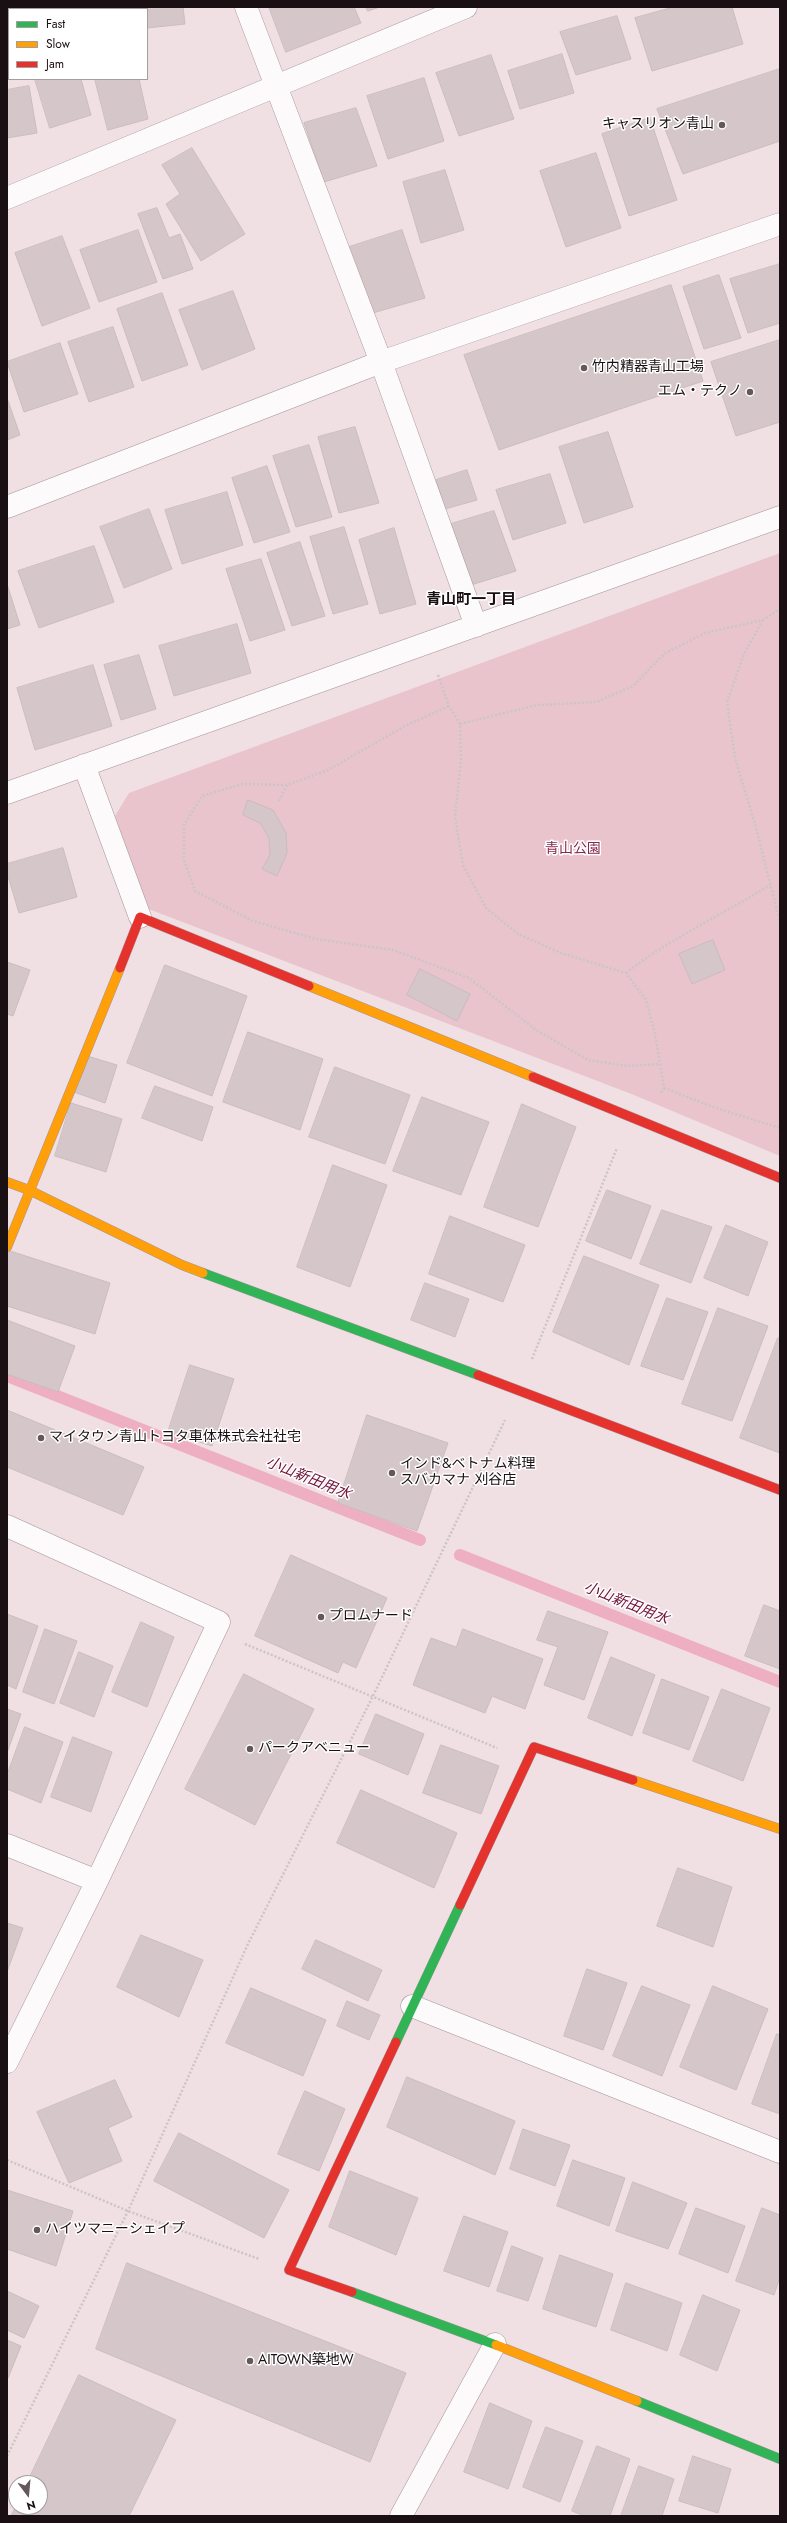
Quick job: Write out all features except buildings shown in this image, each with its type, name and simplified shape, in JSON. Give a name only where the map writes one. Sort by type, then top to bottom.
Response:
[{"type":"street","points":[[246,7],[381,362],[476,626]]},
{"type":"street","points":[[7,198],[277,87],[466,7]]},
{"type":"street","points":[[7,507],[381,362],[780,224]]},
{"type":"street","points":[[7,793],[428,644],[780,517]]},
{"type":"street","points":[[7,1247],[140,917],[84,765]]},
{"type":"street","points":[[140,917],[780,1178]]},
{"type":"street","points":[[7,1182],[29,1190],[182,1265],[520,1390],[780,1490]]},
{"type":"street","points":[[7,1526],[219,1622],[97,1881],[7,2062]]},
{"type":"street","points":[[780,1829],[534,1747],[289,2270],[495,2344],[780,2459]]},
{"type":"street","points":[[7,1845],[97,1881]]},
{"type":"street","points":[[412,2006],[780,2152]]},
{"type":"street","points":[[401,2516],[495,2344]]},
{"type":"path","points":[[460,724],[538,705],[596,702],[633,686],[664,654],[705,633],[763,620],[780,609]]},
{"type":"path","points":[[763,620],[744,654],[727,702],[735,758],[780,922]]},
{"type":"path","points":[[428,644],[449,706],[460,724],[461,758],[454,817],[463,865],[486,908],[518,934],[561,953],[626,973],[646,1000],[655,1034],[664,1088],[647,1124]]},
{"type":"path","points":[[449,706],[405,726],[328,770],[287,785],[243,784],[202,796],[184,825],[184,860],[196,891],[253,921],[316,939],[393,950],[470,978],[536,1030],[588,1060],[627,1066],[659,1064]]},
{"type":"path","points":[[278,802],[287,785]]},
{"type":"path","points":[[626,973],[657,949],[724,914],[770,885]]},
{"type":"path","points":[[664,1088],[716,1108],[780,1128]]},
{"type":"path","points":[[7,2456],[128,2211],[247,1946],[373,1696],[520,1390],[629,1117]]},
{"type":"path","points":[[214,1631],[527,1760]]},
{"type":"path","points":[[7,2160],[128,2211],[289,2270]]},
{"type":"green space","name":"青山公園","points":[[780,553],[780,1156],[634,1095],[146,908],[115,816],[129,793]]},
{"type":"waterway","name":"小山新田用水","points":[[7,1376],[420,1540]]},
{"type":"waterway","name":"小山新田用水","points":[[460,1555],[780,1682]]},
{"type":"traffic: fast","points":[[203,1273],[478,1375]]},
{"type":"traffic: fast","points":[[396,2042],[460,1905]]},
{"type":"traffic: fast","points":[[352,2292],[496,2345]]},
{"type":"traffic: fast","points":[[637,2401],[780,2459]]},
{"type":"traffic: slow","points":[[7,1247],[120,968]]},
{"type":"traffic: slow","points":[[309,986],[533,1077]]},
{"type":"traffic: slow","points":[[7,1182],[29,1190],[182,1265],[203,1273]]},
{"type":"traffic: slow","points":[[633,1780],[780,1829]]},
{"type":"traffic: slow","points":[[496,2345],[637,2401]]},
{"type":"traffic: jam","points":[[120,968],[140,917],[309,986]]},
{"type":"traffic: jam","points":[[533,1077],[780,1178]]},
{"type":"traffic: jam","points":[[478,1375],[780,1490]]},
{"type":"traffic: jam","points":[[460,1905],[534,1747],[633,1780]]},
{"type":"traffic: jam","points":[[352,2292],[289,2270],[396,2042]]},
{"type":"place","name":"キャスリオン青山","points":[[722,125]]},
{"type":"place","name":"竹内精器青山工場","points":[[584,368]]},
{"type":"place","name":"エム・テクノ","points":[[750,392]]},
{"type":"place","name":"マイタウン青山トヨタ車体株式会社社宅","points":[[41,1438]]},
{"type":"place","name":"インド&ベトナム料理 スバカマナ 刈谷店","points":[[392,1473]]},
{"type":"place","name":"プロムナード","points":[[321,1617]]},
{"type":"place","name":"パークアベニュー","points":[[250,1749]]},
{"type":"place","name":"ハイツマニーシェイプ","points":[[37,2230]]},
{"type":"place","name":"AITOWN築地W","points":[[250,2361]]},
{"type":"district","name":"青山町一丁目","points":[[471,600]]}]
